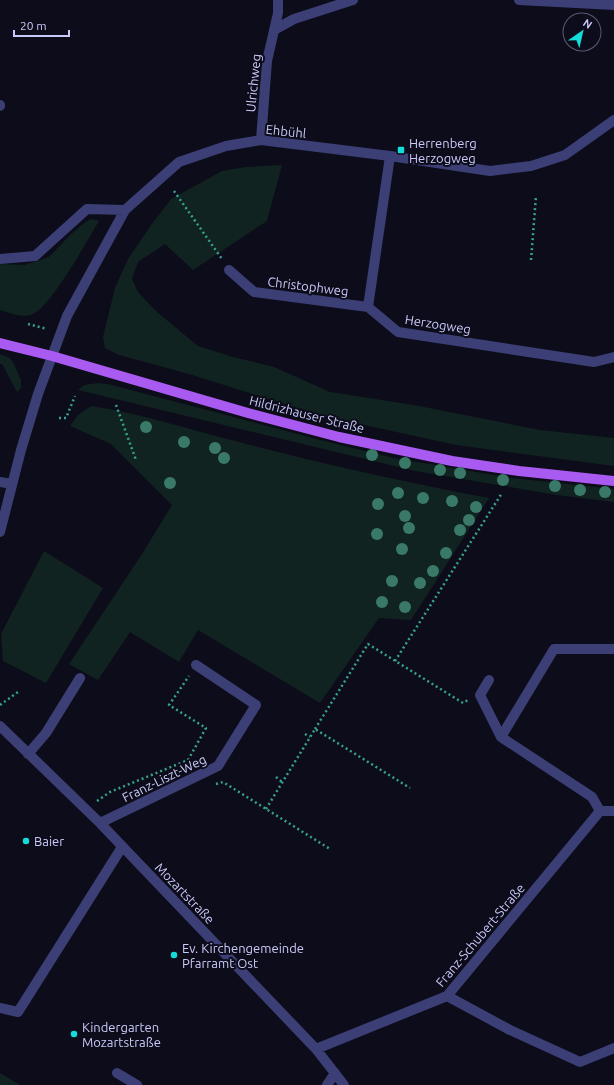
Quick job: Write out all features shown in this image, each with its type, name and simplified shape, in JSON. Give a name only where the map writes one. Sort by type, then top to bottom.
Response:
[{"type":"main road","name":"Hildrizhauser Straße","points":[[0,343],[52,356],[339,438],[452,461],[519,472],[614,481]]},
{"type":"street","name":"Ulrichweg","points":[[261,140],[267,61],[278,13],[278,0]]},
{"type":"street","points":[[274,30],[294,18],[353,0]]},
{"type":"street","points":[[519,0],[614,5]]},
{"type":"street","name":"Ehbühl","points":[[0,532],[38,394],[67,316],[125,210],[179,162],[226,146],[261,140],[390,156],[490,171],[531,166],[565,155],[614,120]]},
{"type":"street","points":[[368,307],[390,156]]},
{"type":"street","points":[[0,259],[35,256],[87,209],[125,210]]},
{"type":"street","name":"Christophweg","points":[[229,270],[254,292],[368,307]]},
{"type":"street","name":"Herzogweg","points":[[368,307],[398,332],[594,362],[614,356]]},
{"type":"street","points":[[0,482],[12,484]]},
{"type":"street","points":[[502,737],[554,649],[614,649]]},
{"type":"street","name":"Franz-Liszt-Weg","points":[[100,823],[218,766],[256,705],[196,666]]},
{"type":"street","points":[[28,754],[46,733],[80,678]]},
{"type":"street","points":[[489,680],[480,695],[502,737],[592,798],[600,811],[614,811]]},
{"type":"street","name":"Mozartstraße","points":[[0,726],[100,823],[316,1049],[344,1085]]},
{"type":"street","name":"Franz-Schubert-Straße","points":[[316,1049],[446,996],[600,811]]},
{"type":"street","points":[[0,1008],[18,1012],[122,847]]},
{"type":"street","points":[[446,996],[510,1030],[580,1062],[614,1048]]},
{"type":"street","points":[[117,1073],[137,1085]]},
{"type":"street","points":[[328,1085],[335,1073]]},
{"type":"path","points":[[174,191],[229,270]]},
{"type":"path","points":[[530,260],[536,196]]},
{"type":"path","points":[[28,324],[60,333]]},
{"type":"path","points":[[59,418],[66,418],[75,396]]},
{"type":"path","points":[[116,404],[136,460]]},
{"type":"path","points":[[394,661],[502,493]]},
{"type":"path","points":[[266,809],[368,644],[463,702],[480,695]]},
{"type":"path","points":[[85,808],[110,792],[188,760],[206,728],[169,705],[196,666]]},
{"type":"path","points":[[0,705],[18,692]]},
{"type":"path","points":[[315,729],[410,788]]},
{"type":"path","points":[[305,734],[310,737]]},
{"type":"path","points":[[276,777],[282,782]]},
{"type":"path","points":[[216,785],[223,782],[330,849]]},
{"type":"green space","points":[[282,165],[267,221],[193,270],[165,244],[138,262],[132,279],[138,292],[157,312],[198,346],[233,357],[274,367],[330,392],[414,405],[540,430],[614,438],[614,466],[456,445],[323,416],[189,374],[119,355],[105,348],[103,337],[115,288],[128,259],[171,199],[222,171],[246,167]]},
{"type":"green space","points":[[91,219],[99,221],[69,272],[41,308],[33,314],[25,316],[0,310],[0,264],[24,265],[49,257],[70,235]]},
{"type":"green space","points":[[0,354],[10,358],[13,362],[21,380],[21,388],[17,392],[2,364],[0,364]]},
{"type":"green space","points":[[98,383],[108,384],[394,458],[512,478],[614,489],[614,502],[557,495],[415,471],[78,390],[84,385]]},
{"type":"green space","points":[[91,406],[145,417],[235,441],[393,479],[489,498],[411,620],[379,618],[320,703],[198,630],[179,662],[130,632],[98,680],[69,664],[142,554],[172,505],[111,444],[70,426],[78,415]]},
{"type":"green space","points":[[44,551],[103,588],[46,683],[3,661],[1,634]]},
{"type":"green space","points":[[0,1073],[20,1085],[0,1085]]},
{"type":"place","name":"Herrenberg Herzogweg","points":[[401,150]]},
{"type":"place","name":"Baier","points":[[26,841]]},
{"type":"place","name":"Ev. Kirchengemeinde Pfarramt Ost","points":[[174,955]]},
{"type":"place","name":"Kindergarten Mozartstraße","points":[[74,1034]]}]
